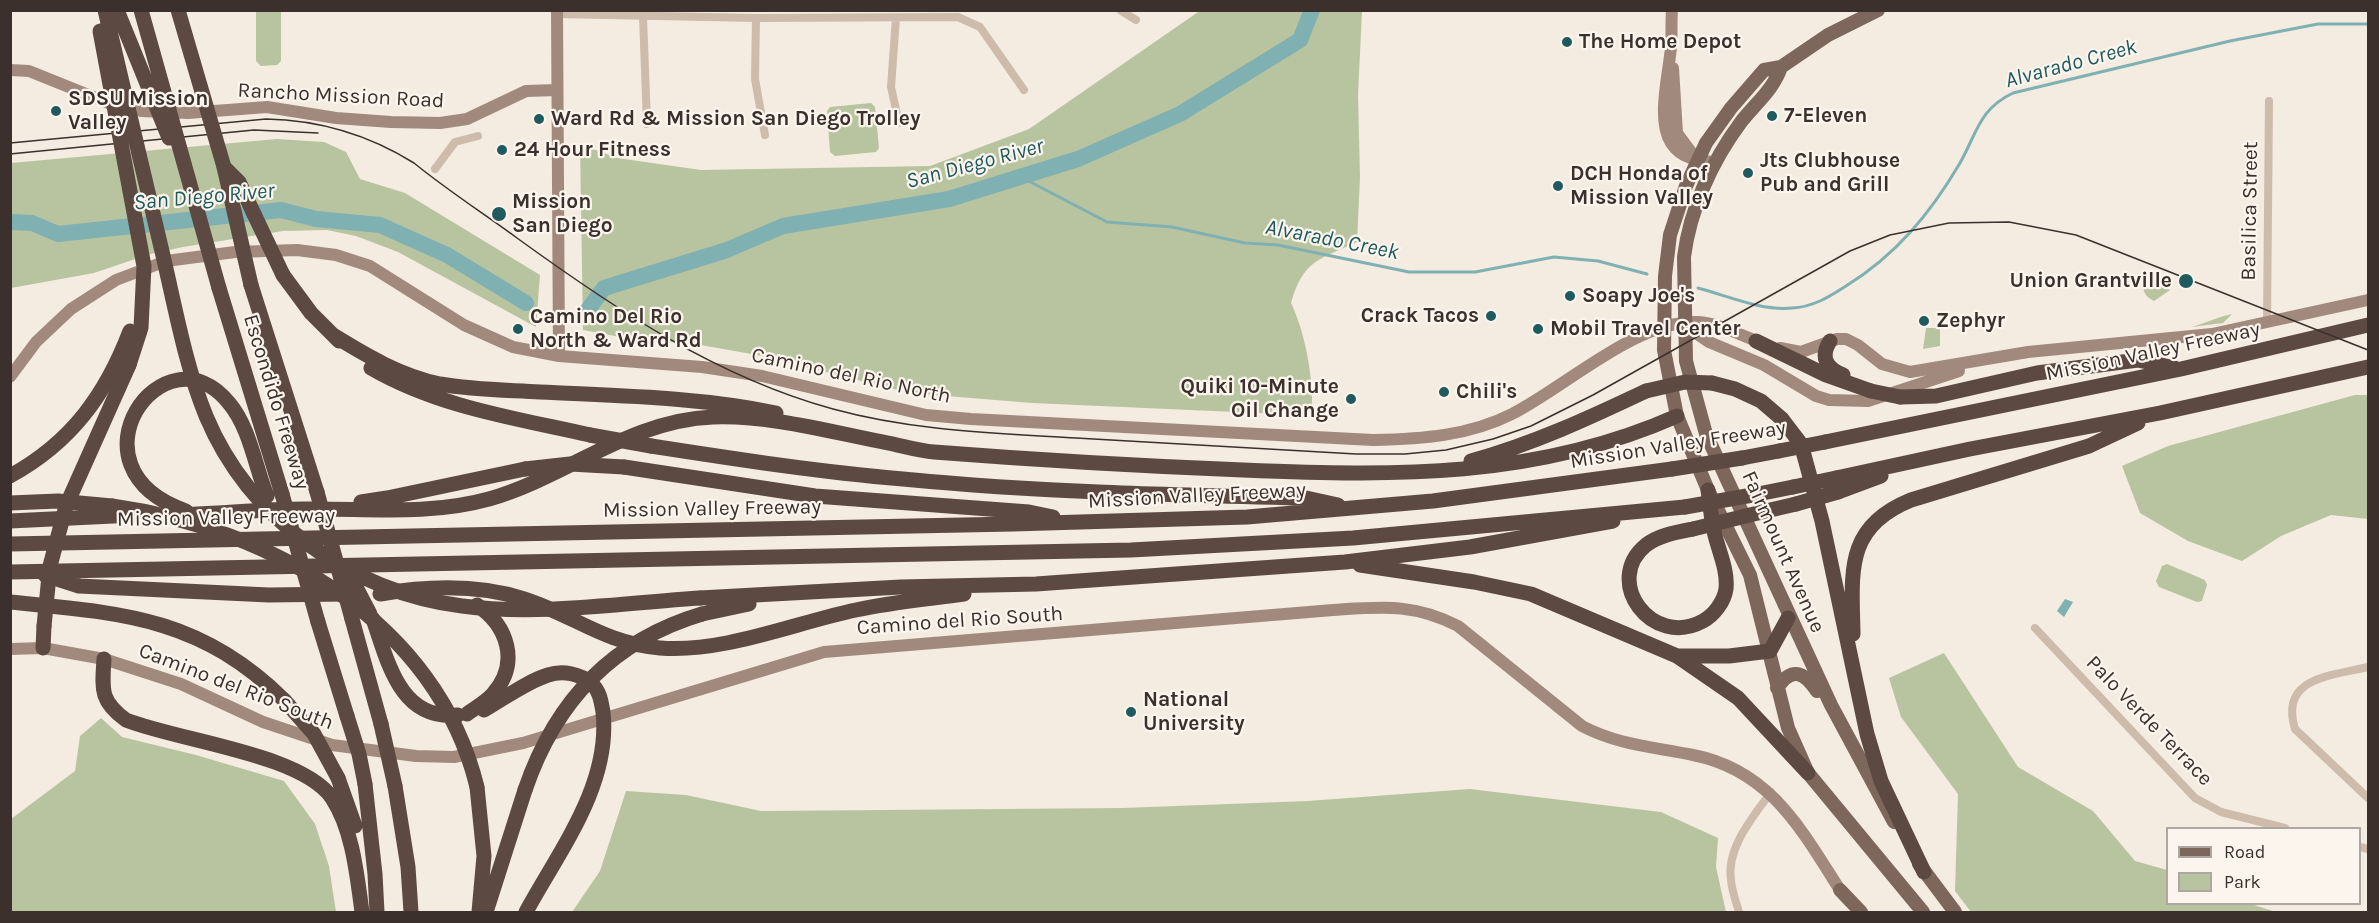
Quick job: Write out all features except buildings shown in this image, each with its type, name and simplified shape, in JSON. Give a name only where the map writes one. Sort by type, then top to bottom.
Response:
[{"type":"highway","points":[[43,648],[50,566],[63,515],[129,365],[136,330],[141,250],[96,10]]},
{"type":"highway","points":[[105,10],[197,392],[224,451],[243,480],[269,510],[302,540],[345,567],[393,590],[443,603],[510,609],[901,587],[1036,584],[1345,562],[1541,536],[1793,487],[1837,485]]},
{"type":"highway","points":[[117,10],[194,196]]},
{"type":"highway","name":"Escondido Freeway","points":[[141,10],[194,196],[274,495],[310,594],[359,754],[365,784],[377,912]]},
{"type":"highway","name":"Escondido Freeway","points":[[178,10],[224,167],[251,285],[317,492],[389,752],[408,867],[411,912]]},
{"type":"highway","points":[[224,167],[239,182],[283,275],[311,313],[361,362],[402,386],[460,406],[590,435],[781,467],[903,479],[1100,493],[1306,498],[1359,509]]},
{"type":"highway","name":"Mission Valley Freeway","points":[[10,544],[1080,522],[1247,517],[1359,509],[1742,458],[2181,369],[2368,325]]},
{"type":"highway","points":[[10,476],[78,425],[106,387],[136,330]]},
{"type":"highway","points":[[333,335],[374,361],[440,384],[742,406],[939,447],[951,452]]},
{"type":"highway","points":[[1756,341],[1865,390],[1899,394],[1936,396],[2037,373],[2138,360],[2181,369]]},
{"type":"highway","points":[[1830,341],[1824,353],[1828,366],[1865,390]]},
{"type":"highway","points":[[1708,490],[1714,530],[1726,580],[1722,600],[1707,619],[1694,626],[1681,629],[1657,624],[1647,618],[1634,600],[1630,582],[1633,563],[1646,545],[1659,537],[1693,529],[1766,511],[1796,504],[1837,485],[1931,457],[2160,413],[2368,367]]},
{"type":"highway","points":[[192,513],[155,496],[138,475],[130,457],[128,437],[135,410],[149,394],[168,384],[184,381],[200,383],[214,389],[229,402],[274,495]]},
{"type":"highway","points":[[1432,471],[1513,449],[1556,433],[1646,391],[1685,382],[1712,383],[1735,389],[1761,401],[1782,419],[1801,444],[1822,521],[1853,667],[1881,781],[1924,872]]},
{"type":"highway","points":[[1853,667],[1854,561],[1866,531],[1885,513],[1911,500],[2089,446],[2160,413]]},
{"type":"highway","points":[[10,521],[102,515],[301,508],[413,510],[452,507],[488,499],[533,483],[641,431],[674,422],[708,417],[739,417],[932,452],[1139,466],[1355,474],[1432,471],[1512,464],[1569,455],[1613,442],[1677,416]]},
{"type":"highway","points":[[301,508],[387,498],[525,469],[570,464],[624,467],[815,496],[1029,512],[1080,522]]},
{"type":"highway","points":[[10,503],[37,501],[112,506],[186,521],[273,554],[320,580],[385,631],[424,673],[460,736],[477,788],[484,856],[478,912]]},
{"type":"highway","points":[[10,572],[1188,548],[1353,538],[1685,507]]},
{"type":"highway","points":[[330,540],[373,619],[395,681],[412,702],[436,715],[467,714],[484,710],[540,678],[562,673],[579,676],[594,686],[601,698],[604,739],[597,771],[585,807],[526,912]]},
{"type":"highway","points":[[1345,562],[1391,572],[1474,582],[1531,594],[1677,656],[1738,698],[1808,773]]},
{"type":"highway","points":[[32,571],[80,586],[269,595],[380,594],[461,600],[477,604],[492,614],[501,626],[508,647],[506,672],[491,696],[467,714]]},
{"type":"highway","points":[[380,594],[422,588],[501,593],[532,601],[602,635],[636,644],[672,649],[717,645],[874,606],[1036,584]]},
{"type":"highway","points":[[486,912],[525,790],[551,730],[579,690],[598,671],[654,632],[702,614],[808,594]]},
{"type":"highway","points":[[10,602],[87,609],[166,625],[236,658],[284,700],[314,734],[338,778],[360,846],[363,868],[363,912]]},
{"type":"highway","points":[[1677,656],[1729,656],[1770,651],[1788,618]]},
{"type":"highway","points":[[104,659],[102,690],[111,709],[126,720],[289,766],[322,786],[341,813],[351,847],[363,912]]},
{"type":"main road","name":"Fairmount Avenue","points":[[1878,10],[1828,35],[1781,67],[1764,70],[1706,143],[1686,186],[1670,235],[1665,276],[1664,327],[1667,374],[1677,416],[1708,490],[1750,575],[1788,728],[1808,773],[1923,912]]},
{"type":"main road","name":"Fairmount Avenue","points":[[1781,67],[1776,83],[1740,123],[1716,162],[1702,191],[1686,241],[1683,324],[1686,361],[1706,434],[1788,618],[1878,795],[1924,872],[1955,912]]},
{"type":"main road","points":[[1777,688],[1791,675],[1800,674],[1808,678],[1822,700],[1831,705]]},
{"type":"main road","points":[[1840,890],[1850,912]]},
{"type":"main road","points":[[1840,890],[1861,912]]},
{"type":"street","points":[[1120,10],[1136,20]]},
{"type":"street","points":[[1672,10],[1671,49],[1676,92],[1675,128],[1698,161],[1716,162]]},
{"type":"street","points":[[559,356],[557,12],[756,18],[958,16],[980,27],[1024,90]]},
{"type":"street","points":[[642,16],[647,124]]},
{"type":"street","points":[[756,18],[755,79],[765,135]]},
{"type":"street","points":[[896,18],[891,87],[899,123]]},
{"type":"street","name":"Rancho Mission Road","points":[[10,70],[29,71],[111,104],[141,111],[189,113],[267,107],[336,118],[430,123],[467,119],[526,91],[557,90]]},
{"type":"street","name":"Rancho Mission Road","points":[[10,80],[43,77]]},
{"type":"street","name":"Basilica Street","points":[[2267,322],[2269,101]]},
{"type":"street","points":[[435,169],[455,142],[478,136]]},
{"type":"street","name":"Camino del Rio North","points":[[10,377],[36,342],[71,309],[116,280],[166,261],[235,252],[297,250],[336,255],[370,266],[464,325],[513,347],[559,356],[680,365],[762,376],[926,415],[1373,440],[1413,440],[1465,432],[1511,415],[1639,336],[1664,327],[1705,323],[1756,341],[1802,352],[1830,341]]},
{"type":"street","points":[[1830,341],[1837,339],[1851,341],[1882,364],[1910,372],[2015,354],[2177,339],[2368,300]]},
{"type":"street","points":[[1683,324],[1709,342],[1764,365],[1816,396],[1829,400],[1868,401],[1899,394],[1938,377],[2015,354]]},
{"type":"street","points":[[1899,394],[1910,372]]},
{"type":"street","name":"Camino del Rio South","points":[[10,649],[43,648],[104,659],[181,684],[280,728],[332,745],[454,757],[523,743],[824,652],[1390,606],[1435,614],[1458,626],[1582,726],[1605,738],[1720,762],[1746,774],[1771,792],[1779,801],[1840,890]]},
{"type":"street","name":"Palo Verde Terrace","points":[[2035,628],[2195,798],[2221,812],[2281,827]]},
{"type":"street","points":[[2368,667],[2313,681],[2304,686],[2295,694],[2290,714],[2295,729],[2368,798]]},
{"type":"street","points":[[1738,912],[1730,880],[1730,865],[1746,827],[1771,792]]},
{"type":"green space","points":[[1201,10],[1362,11],[1358,95],[1360,177],[1357,242],[1323,257],[1307,269],[1291,303],[1308,356],[1312,412],[1281,414],[1032,403],[910,393],[757,355],[695,344],[631,339],[583,330],[580,144],[617,158],[701,170],[930,166],[1029,129]]},
{"type":"green space","points":[[256,11],[281,11],[281,61],[277,65],[261,66],[256,61]]},
{"type":"green space","points":[[871,103],[875,107],[879,148],[876,152],[835,156],[830,152],[827,111],[830,107]]},
{"type":"green space","points":[[277,139],[324,142],[346,152],[360,179],[405,193],[540,275],[536,327],[398,252],[356,236],[327,230],[283,231],[183,247],[150,254],[94,273],[11,288],[11,163]]},
{"type":"green space","points":[[2151,279],[2168,285],[2165,288],[2170,290],[2154,301],[2145,294],[2143,289],[2143,282]]},
{"type":"green space","points":[[2232,314],[2223,323],[2191,327],[2221,317]]},
{"type":"green space","points":[[1926,328],[1940,328],[1940,346],[1923,349]]},
{"type":"green space","points":[[2355,395],[2368,395],[2368,519],[2331,515],[2281,536],[2242,561],[2188,541],[2140,513],[2122,466],[2168,446]]},
{"type":"green space","points":[[2167,564],[2205,580],[2207,585],[2202,601],[2197,602],[2159,587],[2156,581],[2162,566]]},
{"type":"green space","points":[[1944,653],[2018,767],[2093,811],[2135,861],[2166,870],[2166,905],[2254,905],[2276,912],[1971,912],[1955,891],[1958,794],[1901,717],[1889,678]]},
{"type":"green space","points":[[101,718],[122,737],[196,755],[284,781],[315,824],[329,866],[336,912],[11,912],[11,819],[75,771],[80,736]]},
{"type":"green space","points":[[1470,789],[1661,812],[1718,838],[1716,867],[1726,912],[572,912],[600,871],[626,791],[686,795],[761,811],[1123,808],[1308,801]]},
{"type":"water","points":[[2065,599],[2073,602],[2064,617],[2057,611]]},
{"type":"waterway","name":"San Diego River","points":[[587,311],[604,288],[727,250],[783,226],[949,199],[1078,159],[1180,114],[1300,40],[1312,10]]},
{"type":"waterway","name":"Alvarado Creek","points":[[1698,288],[1757,305],[1780,308],[1807,306],[1840,290],[1881,261],[1910,232],[1949,182],[1986,114],[1993,106],[2013,93],[2230,41],[2318,24],[2368,24]]},
{"type":"waterway","name":"Alvarado Creek","points":[[1021,177],[1107,222],[1172,227],[1245,243],[1278,245],[1409,272],[1475,272],[1554,257],[1598,261],[1647,274]]},
{"type":"waterway","name":"San Diego River","points":[[10,222],[32,223],[58,234],[281,210],[316,219],[380,225],[447,255],[526,303]]},
{"type":"tram line","points":[[10,143],[266,119],[306,122],[343,131],[379,144],[414,163],[591,290],[707,360],[748,379],[833,409],[893,422],[954,430],[1356,454],[1405,454],[1446,450],[1493,439],[1531,426],[1593,395],[1850,251],[1890,235],[1949,223],[2009,222],[2076,235],[2368,350]]},
{"type":"tram line","points":[[10,154],[254,130],[318,133]]},
{"type":"place","name":"The Home Depot","points":[[1567,42]]},
{"type":"place","name":"SDSU Mission Valley","points":[[56,111]]},
{"type":"place","name":"7-Eleven","points":[[1772,116]]},
{"type":"place","name":"Ward Rd & Mission San Diego Trolley","points":[[539,119]]},
{"type":"place","name":"24 Hour Fitness","points":[[502,150]]},
{"type":"place","name":"Jts Clubhouse Pub and Grill","points":[[1748,173]]},
{"type":"place","name":"DCH Honda of Mission Valley","points":[[1558,186]]},
{"type":"place","name":"Mission San Diego","points":[[499,214]]},
{"type":"place","name":"Union Grantville","points":[[2186,281]]},
{"type":"place","name":"Soapy Joe's","points":[[1570,296]]},
{"type":"place","name":"Crack Tacos","points":[[1491,316]]},
{"type":"place","name":"Zephyr","points":[[1924,321]]},
{"type":"place","name":"Camino Del Rio North & Ward Rd","points":[[518,329]]},
{"type":"place","name":"Mobil Travel Center","points":[[1538,329]]},
{"type":"place","name":"Chili's","points":[[1444,392]]},
{"type":"place","name":"Quiki 10-Minute Oil Change","points":[[1351,399]]},
{"type":"place","name":"National University","points":[[1131,712]]}]
